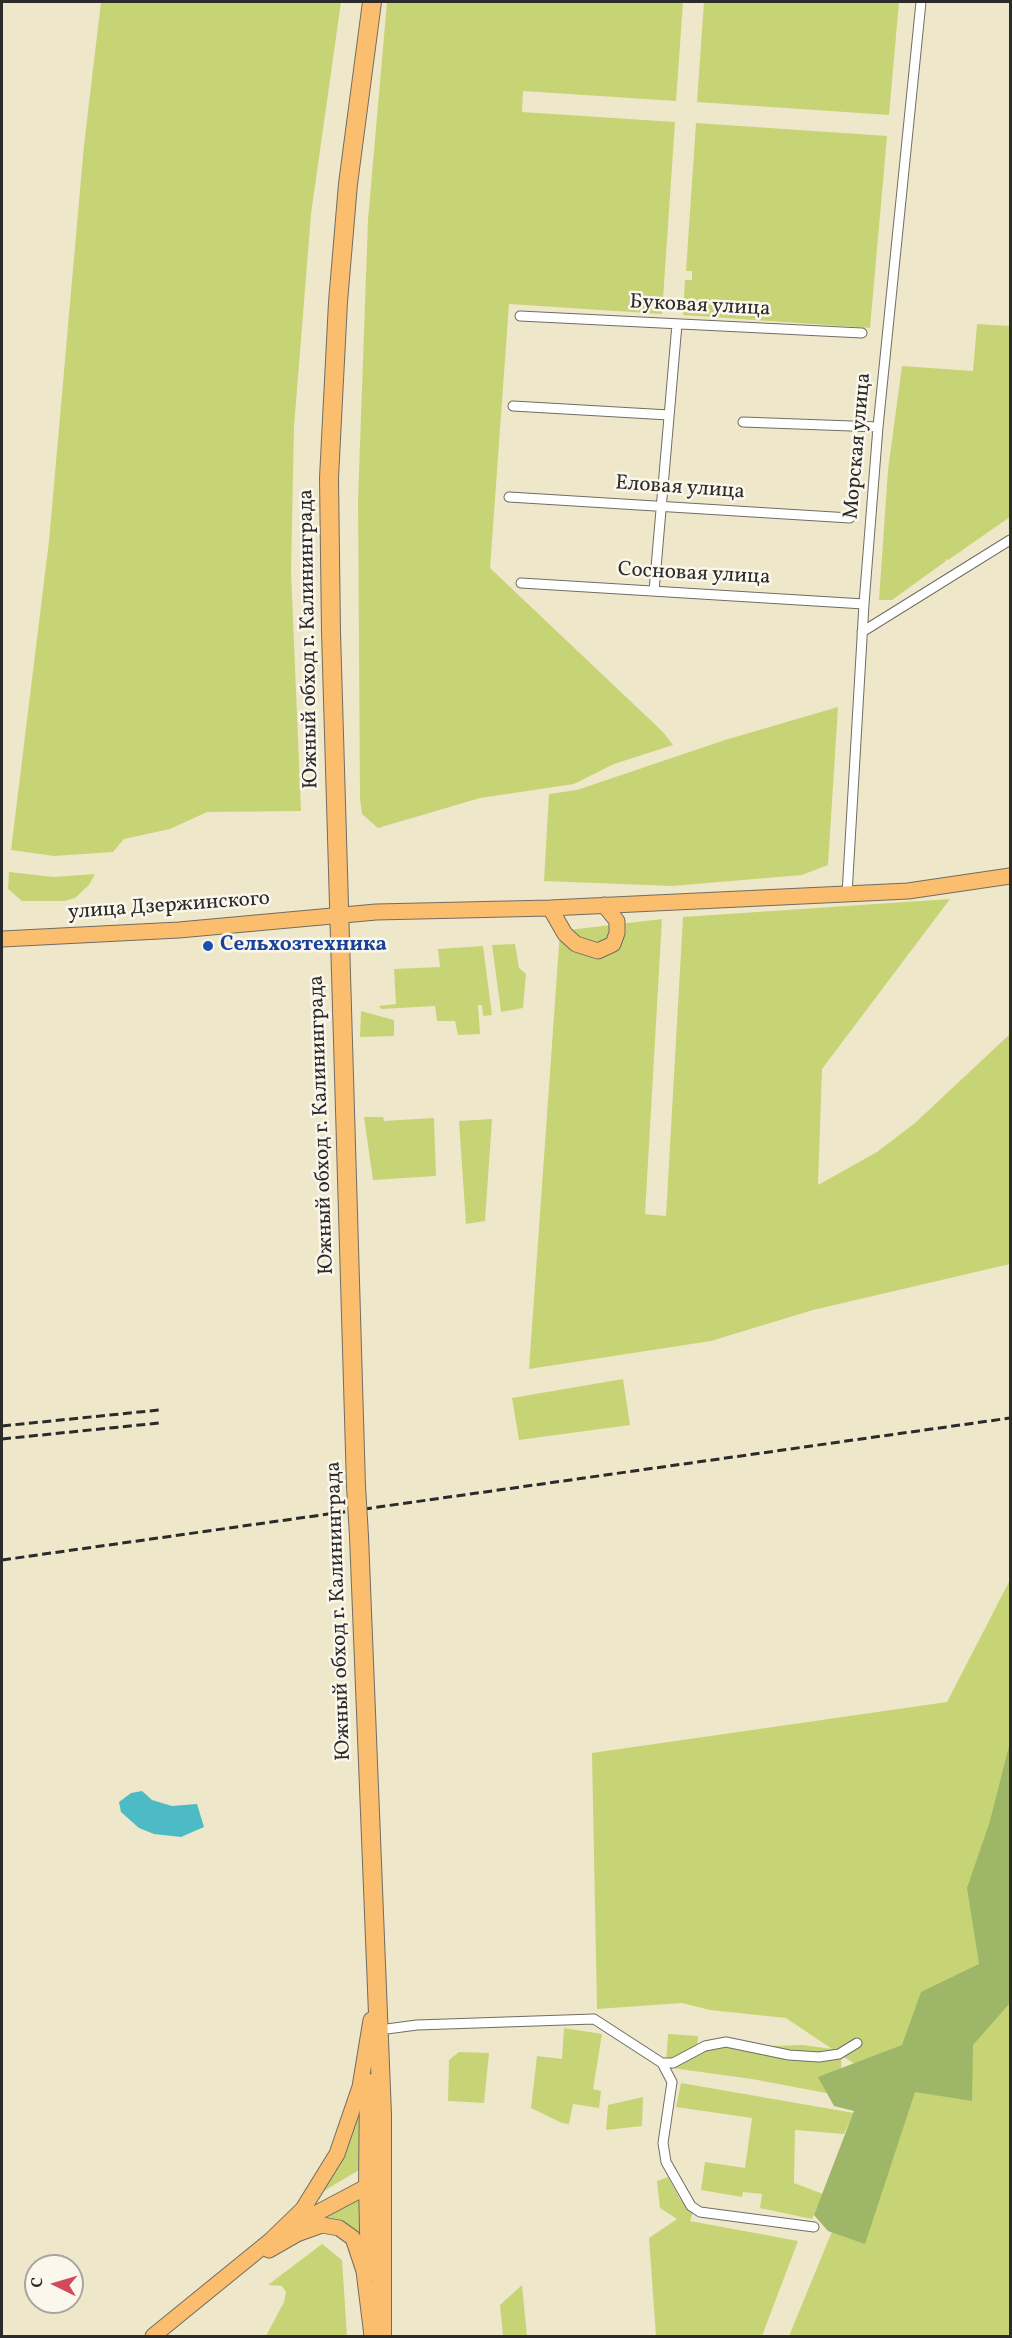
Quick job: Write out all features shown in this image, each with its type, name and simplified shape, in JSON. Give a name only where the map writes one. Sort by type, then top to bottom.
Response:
[{"type":"highway","name":"Южный обход г. Калининграда","points":[[372,2],[348,183],[331,420],[331,632],[356,1486],[375,1926],[375,2025],[382,2171],[382,2337]]},
{"type":"highway","points":[[372,2337],[368,2186],[375,2025]]},
{"type":"main road","name":"улица Дзержинского","points":[[2,939],[179,930],[376,912],[550,908],[908,891],[1011,876]]},
{"type":"main road","points":[[550,908],[565,934],[576,944],[598,951],[613,944],[617,933],[617,921],[604,905]]},
{"type":"main road","points":[[153,2337],[271,2240],[303,2209],[337,2154],[360,2087],[375,2025]]},
{"type":"main road","points":[[271,2240],[338,2199],[368,2186],[382,2171]]},
{"type":"main road","points":[[303,2209],[353,2181],[368,2186],[382,2214]]},
{"type":"main road","points":[[236,2269],[297,2234],[322,2225],[339,2228],[353,2238],[360,2253],[372,2337]]},
{"type":"street","name":"Морская улица","points":[[847,894],[862,633],[878,427],[921,2]]},
{"type":"street","name":"Буковая улица","points":[[520,316],[862,333]]},
{"type":"street","points":[[654,591],[677,324]]},
{"type":"street","points":[[513,406],[669,415]]},
{"type":"street","points":[[743,422],[878,427]]},
{"type":"street","name":"Еловая улица","points":[[508,497],[850,518]]},
{"type":"street","points":[[862,633],[1011,540]]},
{"type":"street","name":"Сосновая улица","points":[[521,583],[864,604]]},
{"type":"street","points":[[375,2025],[594,2019],[662,2064],[672,2082],[663,2143],[666,2162],[691,2206],[700,2212],[813,2227]]},
{"type":"street","points":[[662,2064],[673,2063],[705,2046],[726,2042],[789,2055],[819,2057],[839,2054],[857,2043]]},
{"type":"green space","points":[[101,2],[341,2],[311,214],[294,427],[291,570],[301,811],[207,812],[170,829],[124,839],[113,852],[54,856],[11,850],[49,541],[84,145]]},
{"type":"green space","points":[[387,2],[683,2],[676,101],[523,91],[522,112],[675,122],[662,314],[509,304],[490,568],[663,732],[673,745],[614,764],[574,784],[480,798],[378,828],[362,814],[360,799],[358,500],[368,220]]},
{"type":"green space","points":[[704,2],[899,2],[889,115],[697,102]]},
{"type":"green space","points":[[696,123],[887,136],[870,328],[683,315],[685,280],[692,280],[692,271],[686,271]]},
{"type":"green space","points":[[977,324],[1010,326],[1010,517],[948,560],[945,559],[946,561],[892,600],[879,600],[888,470],[902,366],[973,371]]},
{"type":"green space","points":[[838,707],[828,865],[802,875],[672,886],[544,881],[549,794],[577,790],[725,740]]},
{"type":"green space","points":[[9,872],[54,877],[95,874],[89,885],[75,898],[64,901],[22,901],[8,889]]},
{"type":"green space","points":[[950,899],[822,1069],[818,1185],[877,1152],[915,1123],[1010,1034],[1010,1264],[813,1310],[711,1341],[529,1369],[560,931],[662,919],[645,1214],[666,1216],[683,917]]},
{"type":"green space","points":[[515,944],[519,968],[526,974],[523,1008],[501,1012],[492,945]]},
{"type":"green space","points":[[483,946],[492,1015],[483,1016],[482,1005],[478,1005],[480,1034],[458,1035],[455,1021],[437,1021],[435,1006],[381,1009],[379,1006],[396,1004],[394,969],[440,967],[438,949]]},
{"type":"green space","points":[[361,1011],[394,1020],[394,1036],[360,1037]]},
{"type":"green space","points":[[364,1117],[383,1117],[384,1121],[434,1118],[436,1176],[373,1180]]},
{"type":"green space","points":[[492,1119],[485,1221],[466,1224],[459,1121]]},
{"type":"green space","points":[[623,1379],[630,1425],[519,1440],[512,1398]]},
{"type":"green space","points":[[1010,1580],[1010,1933],[874,2077],[841,2055],[842,2096],[752,2079],[672,2068],[666,2064],[668,2034],[698,2036],[697,2050],[803,2045],[832,2049],[786,2018],[710,2010],[682,2003],[597,2009],[592,1753],[947,1702]]},
{"type":"green space","points":[[1010,1742],[1010,2003],[973,2045],[972,2101],[915,2092],[865,2244],[828,2231],[814,2215],[854,2111],[834,2106],[818,2077],[902,2045],[921,1992],[979,1964],[967,1888],[990,1821]]},
{"type":"green space","points":[[1010,1964],[1010,2336],[789,2336],[891,2088]]},
{"type":"green space","points":[[564,2028],[602,2034],[593,2089],[601,2091],[599,2108],[573,2104],[569,2124],[531,2108],[537,2056],[562,2059]]},
{"type":"green space","points":[[459,2052],[489,2053],[484,2103],[448,2101],[449,2060]]},
{"type":"green space","points":[[365,2081],[364,2167],[314,2197]]},
{"type":"green space","points":[[681,2083],[854,2113],[844,2134],[795,2130],[794,2183],[823,2194],[812,2219],[760,2208],[762,2194],[743,2192],[742,2197],[701,2190],[705,2162],[745,2168],[752,2118],[676,2107]]},
{"type":"green space","points":[[643,2097],[642,2126],[606,2130],[608,2105]]},
{"type":"green space","points":[[668,2177],[680,2199],[693,2212],[690,2221],[798,2241],[762,2336],[656,2336],[649,2238],[677,2219],[660,2208],[657,2181]]},
{"type":"green space","points":[[364,2192],[365,2248],[309,2221]]},
{"type":"green space","points":[[322,2244],[342,2260],[347,2336],[266,2336],[284,2302],[286,2292],[282,2286],[268,2285]]},
{"type":"green space","points":[[522,2285],[527,2336],[503,2336],[500,2305]]},
{"type":"water","points":[[142,1791],[152,1800],[172,1806],[197,1804],[204,1827],[181,1837],[154,1834],[139,1828],[121,1812],[119,1802],[131,1793]]},
{"type":"railway","points":[[2,1426],[159,1410]]},
{"type":"railway","points":[[2,1560],[1010,1418]]},
{"type":"railway","points":[[2,1439],[159,1423]]},
{"type":"place","name":"Сельхозтехника","points":[[208,946]]}]
